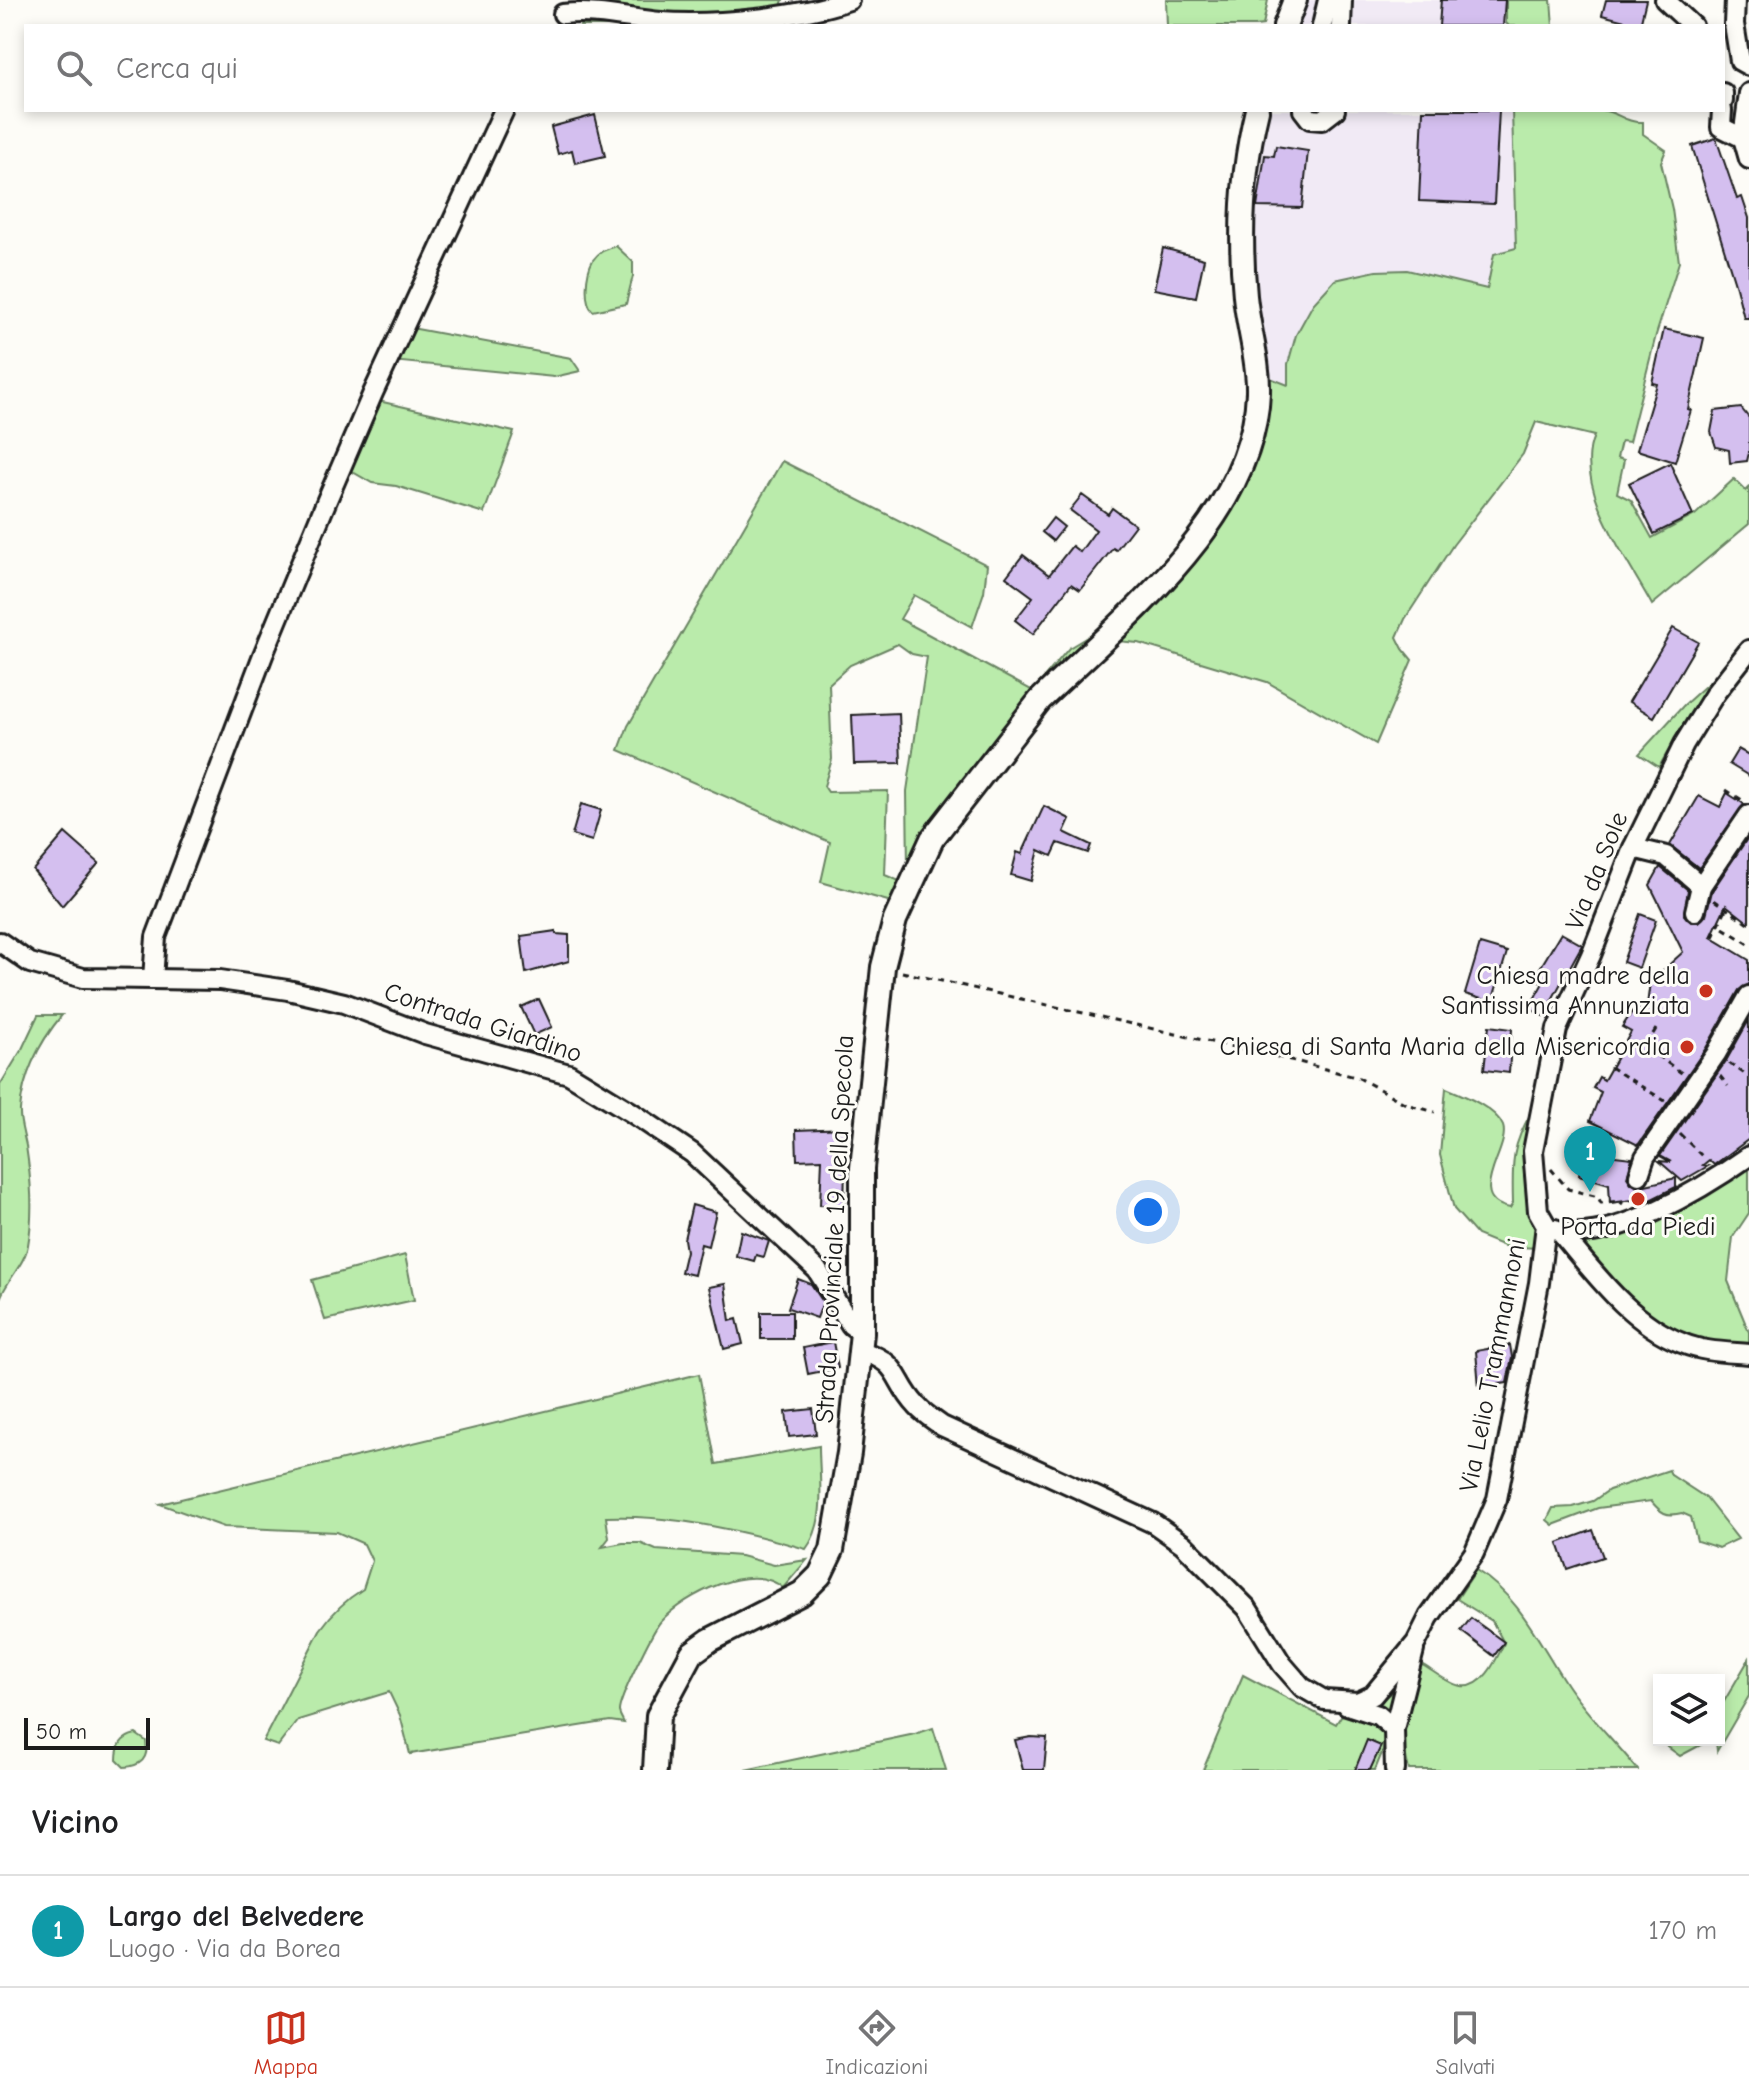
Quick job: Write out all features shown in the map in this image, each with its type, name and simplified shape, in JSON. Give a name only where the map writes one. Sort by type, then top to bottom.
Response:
[{"type":"main road","points":[[1286,24],[1295,0]]},
{"type":"main road","name":"Strada Provinciale 19 della Specola","points":[[655,1770],[658,1716],[692,1653],[710,1640],[802,1593],[820,1575],[832,1550],[849,1453],[861,1342],[862,1168],[883,967],[895,920],[932,839],[1040,700],[1180,564],[1241,471],[1253,436],[1258,391],[1245,297],[1242,243],[1243,191],[1257,112]]},
{"type":"street","points":[[560,13],[583,12],[663,22],[743,21],[849,0]]},
{"type":"street","points":[[1322,24],[1328,0]]},
{"type":"street","points":[[1341,24],[1342,0]]},
{"type":"street","points":[[1665,0],[1691,24]]},
{"type":"street","points":[[1735,0],[1736,42],[1740,61],[1749,66]]},
{"type":"street","points":[[1749,93],[1743,138],[1749,159]]},
{"type":"street","points":[[153,979],[156,937],[263,655],[373,393],[503,112]]},
{"type":"street","points":[[1305,112],[1310,119],[1322,120],[1332,112]]},
{"type":"street","points":[[1722,112],[1721,127],[1743,138]]},
{"type":"street","name":"Via da Sole","points":[[1552,1228],[1538,1211],[1533,1151],[1557,1029],[1591,955],[1633,848],[1684,744],[1716,692],[1749,650]]},
{"type":"street","points":[[1695,911],[1701,886],[1749,815]]},
{"type":"street","points":[[1633,848],[1666,856],[1701,886]]},
{"type":"street","name":"Contrada Giardino","points":[[0,942],[30,963],[83,978],[220,980],[302,993],[344,1003],[425,1034],[569,1074],[692,1153],[817,1270],[861,1342]]},
{"type":"street","points":[[1639,1175],[1645,1157],[1716,1054],[1749,996]]},
{"type":"street","points":[[1552,1228],[1568,1234],[1608,1229],[1673,1203],[1749,1156]]},
{"type":"street","points":[[1552,1228],[1654,1329],[1680,1343],[1701,1349],[1749,1354]]},
{"type":"street","name":"Via Lelio Trammannoni","points":[[1324,1700],[1358,1702],[1373,1695],[1416,1643],[1429,1617],[1474,1553],[1497,1499],[1552,1228]]},
{"type":"street","points":[[861,1342],[893,1367],[917,1406],[942,1426],[1153,1523],[1183,1544],[1247,1608],[1282,1664],[1302,1687],[1324,1700],[1378,1715],[1394,1729]]},
{"type":"street","points":[[1395,1770],[1394,1729],[1416,1643]]},
{"type":"path","points":[[1726,790],[1749,804]]},
{"type":"path","points":[[1713,937],[1726,909],[1749,924]]},
{"type":"path","points":[[1723,928],[1749,944]]},
{"type":"path","points":[[883,967],[1295,1061],[1359,1078],[1406,1104],[1435,1112]]},
{"type":"path","points":[[1656,1029],[1645,1047],[1696,1083]]},
{"type":"path","points":[[1716,1054],[1749,1077]]},
{"type":"path","points":[[1610,1067],[1674,1116],[1702,1156]]},
{"type":"path","points":[[1576,1190],[1598,1197],[1601,1203],[1631,1203]]},
{"type":"shaded area","points":[[1303,0],[1506,0],[1507,24],[1295,24]]},
{"type":"shaded area","points":[[1266,112],[1512,112],[1516,249],[1508,250],[1487,289],[1407,270],[1288,364],[1288,386],[1268,377],[1254,285],[1252,202],[1260,137]]},
{"type":"green space","points":[[585,0],[783,0],[781,6],[622,24],[580,24]]},
{"type":"green space","points":[[1166,0],[1268,0],[1263,24],[1167,24]]},
{"type":"green space","points":[[1506,0],[1551,0],[1553,24],[1506,23]]},
{"type":"green space","points":[[1512,112],[1609,112],[1631,121],[1643,122],[1643,134],[1666,150],[1661,162],[1672,209],[1679,262],[1656,335],[1629,442],[1621,441],[1617,458],[1624,460],[1617,493],[1631,500],[1652,538],[1695,515],[1734,479],[1746,491],[1749,488],[1749,524],[1652,605],[1618,546],[1597,500],[1589,456],[1594,436],[1536,422],[1523,454],[1453,545],[1405,619],[1397,637],[1412,660],[1376,744],[1267,682],[1138,643],[1117,641],[1194,556],[1268,377],[1288,385],[1288,364],[1296,335],[1313,304],[1335,280],[1376,271],[1407,270],[1487,289],[1494,254],[1516,248]]},
{"type":"green space","points":[[616,246],[633,262],[626,304],[593,311],[587,294],[591,265],[598,254]]},
{"type":"green space","points":[[406,327],[571,358],[580,371],[554,377],[391,361]]},
{"type":"green space","points":[[374,400],[514,432],[484,513],[396,486],[372,483],[346,468]]},
{"type":"green space","points":[[782,461],[987,565],[984,592],[972,627],[914,595],[900,619],[1033,691],[1069,648],[1089,636],[1089,647],[908,869],[907,791],[927,657],[912,654],[898,644],[850,665],[829,684],[832,759],[824,786],[828,792],[888,791],[885,875],[902,882],[895,903],[821,882],[830,842],[619,750],[628,726]]},
{"type":"green space","points":[[1714,678],[1659,767],[1639,754],[1684,705]]},
{"type":"green space","points":[[38,1015],[62,1015],[34,1059],[22,1096],[20,1119],[30,1183],[30,1233],[23,1259],[0,1299],[0,1085]]},
{"type":"green space","points":[[1446,1088],[1494,1113],[1503,1126],[1504,1136],[1489,1184],[1490,1195],[1497,1203],[1510,1208],[1513,1203],[1516,1145],[1532,1112],[1537,1248],[1504,1246],[1477,1235],[1454,1209],[1440,1155]]},
{"type":"green space","points":[[1749,1168],[1749,1213],[1733,1237],[1728,1281],[1749,1332],[1749,1347],[1718,1344],[1670,1329],[1632,1301],[1575,1243],[1609,1238],[1647,1226]]},
{"type":"green space","points":[[405,1255],[414,1300],[325,1320],[312,1280]]},
{"type":"green space","points":[[699,1374],[716,1464],[819,1446],[817,1526],[806,1549],[707,1525],[656,1518],[606,1517],[609,1538],[602,1547],[640,1543],[656,1550],[741,1556],[774,1565],[807,1560],[783,1588],[770,1580],[737,1579],[702,1592],[672,1611],[657,1627],[630,1681],[619,1712],[624,1723],[610,1721],[410,1754],[400,1715],[389,1692],[298,1720],[278,1746],[263,1741],[320,1630],[339,1607],[363,1589],[372,1561],[364,1544],[337,1532],[224,1527],[160,1504]]},
{"type":"green space","points":[[1669,1470],[1671,1475],[1706,1498],[1738,1539],[1719,1548],[1697,1541],[1691,1517],[1682,1513],[1664,1513],[1651,1501],[1598,1508],[1553,1525],[1547,1520],[1553,1508],[1573,1507],[1593,1501],[1609,1490]]},
{"type":"green space","points":[[1476,1570],[1517,1607],[1575,1696],[1638,1770],[1409,1770],[1404,1741],[1405,1716],[1421,1664],[1451,1683],[1469,1686],[1488,1672],[1504,1643],[1492,1621],[1457,1599]]},
{"type":"green space","points":[[1749,1659],[1749,1696],[1725,1737],[1725,1700]]},
{"type":"green space","points":[[1243,1675],[1336,1724],[1341,1716],[1381,1700],[1402,1685],[1375,1770],[1203,1770]]},
{"type":"green space","points":[[933,1728],[946,1770],[745,1770],[915,1734]]},
{"type":"green space","points":[[136,1734],[146,1741],[145,1757],[135,1765],[124,1767],[117,1760],[119,1746],[127,1737]]},
{"type":"green space","points":[[1666,1746],[1699,1746],[1680,1756]]},
{"type":"building","points":[[1441,0],[1505,0],[1503,24],[1439,24]]},
{"type":"building","points":[[1606,0],[1646,0],[1640,24],[1602,15]]},
{"type":"building","points":[[1423,112],[1499,112],[1494,204],[1419,201]]},
{"type":"building","points":[[595,115],[605,156],[575,163],[572,150],[558,154],[551,127]]},
{"type":"building","points":[[1716,138],[1737,199],[1742,197],[1749,218],[1749,318],[1744,318],[1692,146]]},
{"type":"building","points":[[1276,146],[1308,151],[1302,208],[1257,207],[1265,155],[1274,156]]},
{"type":"building","points":[[1163,248],[1204,259],[1196,297],[1154,289]]},
{"type":"building","points":[[1664,329],[1704,338],[1688,409],[1691,410],[1675,462],[1637,450],[1657,384],[1652,383]]},
{"type":"building","points":[[1741,408],[1749,418],[1749,453],[1747,461],[1730,463],[1729,450],[1716,447],[1711,432],[1715,411]]},
{"type":"building","points":[[1670,463],[1693,515],[1654,534],[1629,483]]},
{"type":"building","points":[[1082,495],[1108,514],[1112,508],[1135,525],[1080,590],[1071,584],[1033,634],[1015,620],[1033,597],[1006,577],[1023,555],[1049,575],[1072,546],[1080,552],[1096,530],[1070,510]]},
{"type":"building","points":[[1053,518],[1064,527],[1053,541],[1042,532]]},
{"type":"building","points":[[1673,628],[1698,642],[1654,717],[1629,702]]},
{"type":"building","points":[[899,713],[901,763],[854,764],[852,715]]},
{"type":"building","points":[[1738,749],[1749,755],[1749,776],[1729,764]]},
{"type":"building","points":[[1727,793],[1744,804],[1699,868],[1670,845],[1699,796],[1720,807]]},
{"type":"building","points":[[581,804],[601,810],[592,841],[572,835]]},
{"type":"building","points":[[1044,806],[1070,819],[1064,832],[1091,845],[1088,853],[1058,843],[1052,856],[1039,850],[1031,881],[1011,875],[1017,852],[1022,854]]},
{"type":"building","points":[[65,833],[99,863],[62,906],[33,870]]},
{"type":"building","points":[[1749,836],[1749,923],[1726,905],[1711,937],[1749,960],[1749,984],[1739,990],[1706,1048],[1638,1145],[1590,1121],[1601,1092],[1593,1088],[1599,1077],[1604,1080],[1631,1032],[1622,1027],[1636,1006],[1646,1013],[1650,982],[1683,952],[1650,885],[1660,867],[1688,890],[1684,915],[1691,922],[1699,922],[1706,915],[1712,891]]},
{"type":"building","points":[[1640,914],[1656,920],[1639,968],[1623,962]]},
{"type":"building","points":[[556,931],[556,934],[569,935],[569,961],[526,973],[521,936]]},
{"type":"building","points":[[1561,933],[1582,945],[1543,1016],[1529,1008],[1543,983],[1534,978]]},
{"type":"building","points":[[1480,944],[1507,952],[1492,1002],[1465,994]]},
{"type":"building","points":[[539,999],[552,1027],[534,1035],[521,1007]]},
{"type":"building","points":[[1749,1020],[1749,1139],[1714,1165],[1709,1160],[1703,1165],[1708,1166],[1682,1181],[1659,1161],[1671,1162],[1660,1156],[1726,1061]]},
{"type":"building","points":[[1489,1026],[1512,1029],[1509,1073],[1484,1070]]},
{"type":"building","points":[[846,1128],[844,1206],[820,1205],[822,1159],[797,1160],[796,1130]]},
{"type":"building","points":[[1582,1152],[1632,1158],[1627,1177],[1637,1187],[1676,1178],[1676,1187],[1648,1201],[1647,1198],[1610,1203],[1609,1184],[1579,1175]]},
{"type":"building","points":[[692,1205],[716,1212],[708,1246],[701,1244],[694,1275],[681,1272]]},
{"type":"building","points":[[741,1231],[769,1241],[764,1257],[756,1255],[754,1261],[736,1256]]},
{"type":"building","points":[[798,1279],[811,1284],[823,1302],[817,1318],[788,1308]]},
{"type":"building","points":[[725,1284],[730,1321],[737,1319],[743,1344],[724,1349],[709,1287]]},
{"type":"building","points":[[761,1312],[792,1312],[792,1339],[761,1339]]},
{"type":"building","points":[[833,1342],[838,1368],[808,1374],[803,1348]]},
{"type":"building","points":[[1510,1345],[1512,1357],[1507,1383],[1479,1387],[1476,1351]]},
{"type":"building","points":[[813,1409],[816,1434],[789,1437],[786,1412]]},
{"type":"building","points":[[1593,1530],[1603,1557],[1567,1569],[1558,1543]]},
{"type":"building","points":[[1471,1618],[1504,1642],[1494,1656],[1461,1631]]},
{"type":"building","points":[[1047,1738],[1044,1770],[1023,1770],[1015,1740]]},
{"type":"building","points":[[1367,1740],[1381,1746],[1370,1770],[1355,1770]]},
{"type":"place","name":"Chiesa madre della Santissima Annunziata","points":[[1706,991]]},
{"type":"place","name":"Chiesa di Santa Maria della Misericordia","points":[[1687,1047]]},
{"type":"place","name":"Largo del Belvedere","points":[[1590,1192]]},
{"type":"place","name":"Porta da Piedi","points":[[1638,1199]]}]
